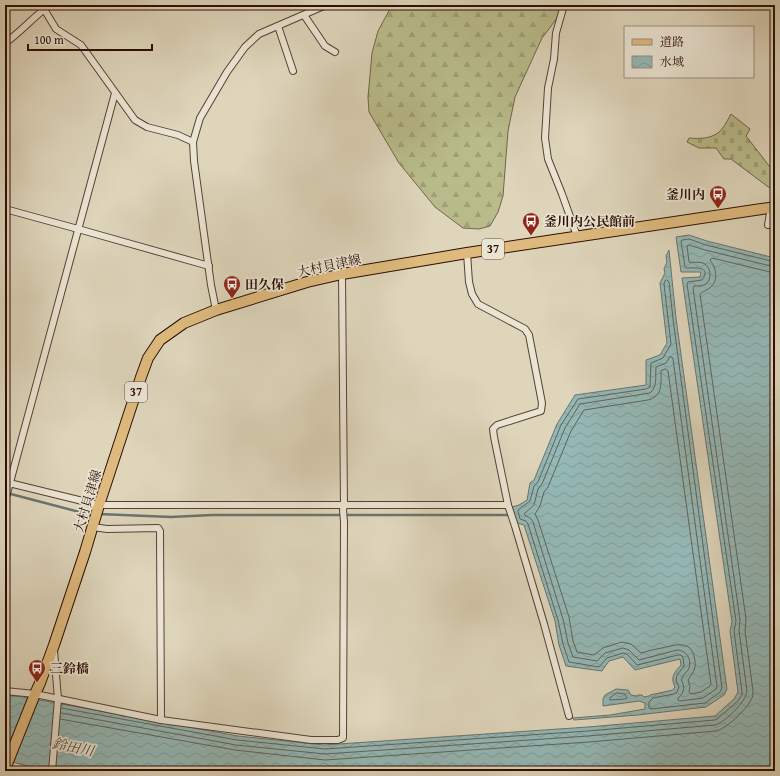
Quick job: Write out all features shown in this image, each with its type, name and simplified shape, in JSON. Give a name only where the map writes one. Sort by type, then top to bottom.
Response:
[{"type":"main road","name":"大村貝津線","points":[[5,770],[54,645],[148,358],[160,340],[184,323],[216,310],[307,282],[342,274],[467,253],[773,207]]},
{"type":"street","points":[[5,43],[13,38],[50,5]]},
{"type":"street","points":[[216,310],[194,161],[193,142],[200,118],[227,72],[245,47],[260,34],[304,15],[312,8],[326,5]]},
{"type":"street","points":[[564,5],[556,33],[554,59],[548,88],[546,138],[548,159],[577,236]]},
{"type":"street","points":[[44,9],[56,29],[81,45],[135,120],[147,127],[178,134],[193,142]]},
{"type":"street","points":[[304,15],[325,46],[335,52]]},
{"type":"street","points":[[278,26],[293,71]]},
{"type":"street","points":[[5,500],[8,483],[115,94]]},
{"type":"street","points":[[768,225],[773,207]]},
{"type":"street","points":[[5,210],[209,266]]},
{"type":"street","points":[[467,253],[469,282],[472,294],[478,304],[525,329],[530,335],[542,403],[541,411],[497,424],[493,429],[508,506],[544,624],[569,716]]},
{"type":"street","points":[[5,691],[35,694],[58,702],[161,720],[311,740],[338,740],[343,738],[344,522],[342,274]]},
{"type":"street","points":[[8,483],[99,506],[343,508],[508,506]]},
{"type":"street","points":[[94,523],[107,530],[158,528],[160,531],[161,720]]},
{"type":"street","points":[[52,771],[58,702],[54,645]]},
{"type":"green space","points":[[392,5],[567,5],[542,38],[515,97],[508,131],[503,196],[498,212],[490,226],[479,229],[463,228],[435,207],[399,163],[369,112],[368,97],[372,53],[378,31]]},
{"type":"green space","points":[[731,114],[750,129],[746,136],[770,167],[775,169],[775,192],[731,159],[724,159],[716,148],[699,148],[687,142],[689,138],[711,137],[715,135],[722,129]]},
{"type":"water","name":"鈴田川","points":[[689,235],[775,258],[775,771],[47,771],[5,760],[5,695],[238,736],[324,745],[588,727],[715,716],[734,699],[738,692],[730,631],[732,622],[682,278],[700,277],[701,272],[681,272],[676,237]]},
{"type":"water","points":[[669,250],[676,318],[727,689],[724,695],[706,707],[638,715],[574,720],[573,718],[610,715],[645,709],[645,703],[639,701],[603,706],[603,699],[605,695],[616,689],[628,690],[631,695],[642,695],[644,697],[673,690],[675,687],[673,678],[681,665],[680,659],[635,670],[623,657],[609,661],[602,671],[566,666],[559,645],[555,621],[524,525],[517,523],[512,507],[527,500],[530,483],[534,480],[557,424],[575,395],[646,385],[646,360],[660,355],[667,343],[660,283],[665,273],[664,269],[667,262],[666,256]]},
{"type":"waterway","points":[[7,493],[87,514],[94,514]]},
{"type":"waterway","points":[[99,514],[171,517],[212,515],[512,515]]},
{"type":"place","name":"釜川内","points":[[718,209]]},
{"type":"place","name":"釜川内公民館前","points":[[531,236]]},
{"type":"place","name":"田久保","points":[[232,299]]},
{"type":"place","name":"三鈴橋","points":[[37,683]]}]
